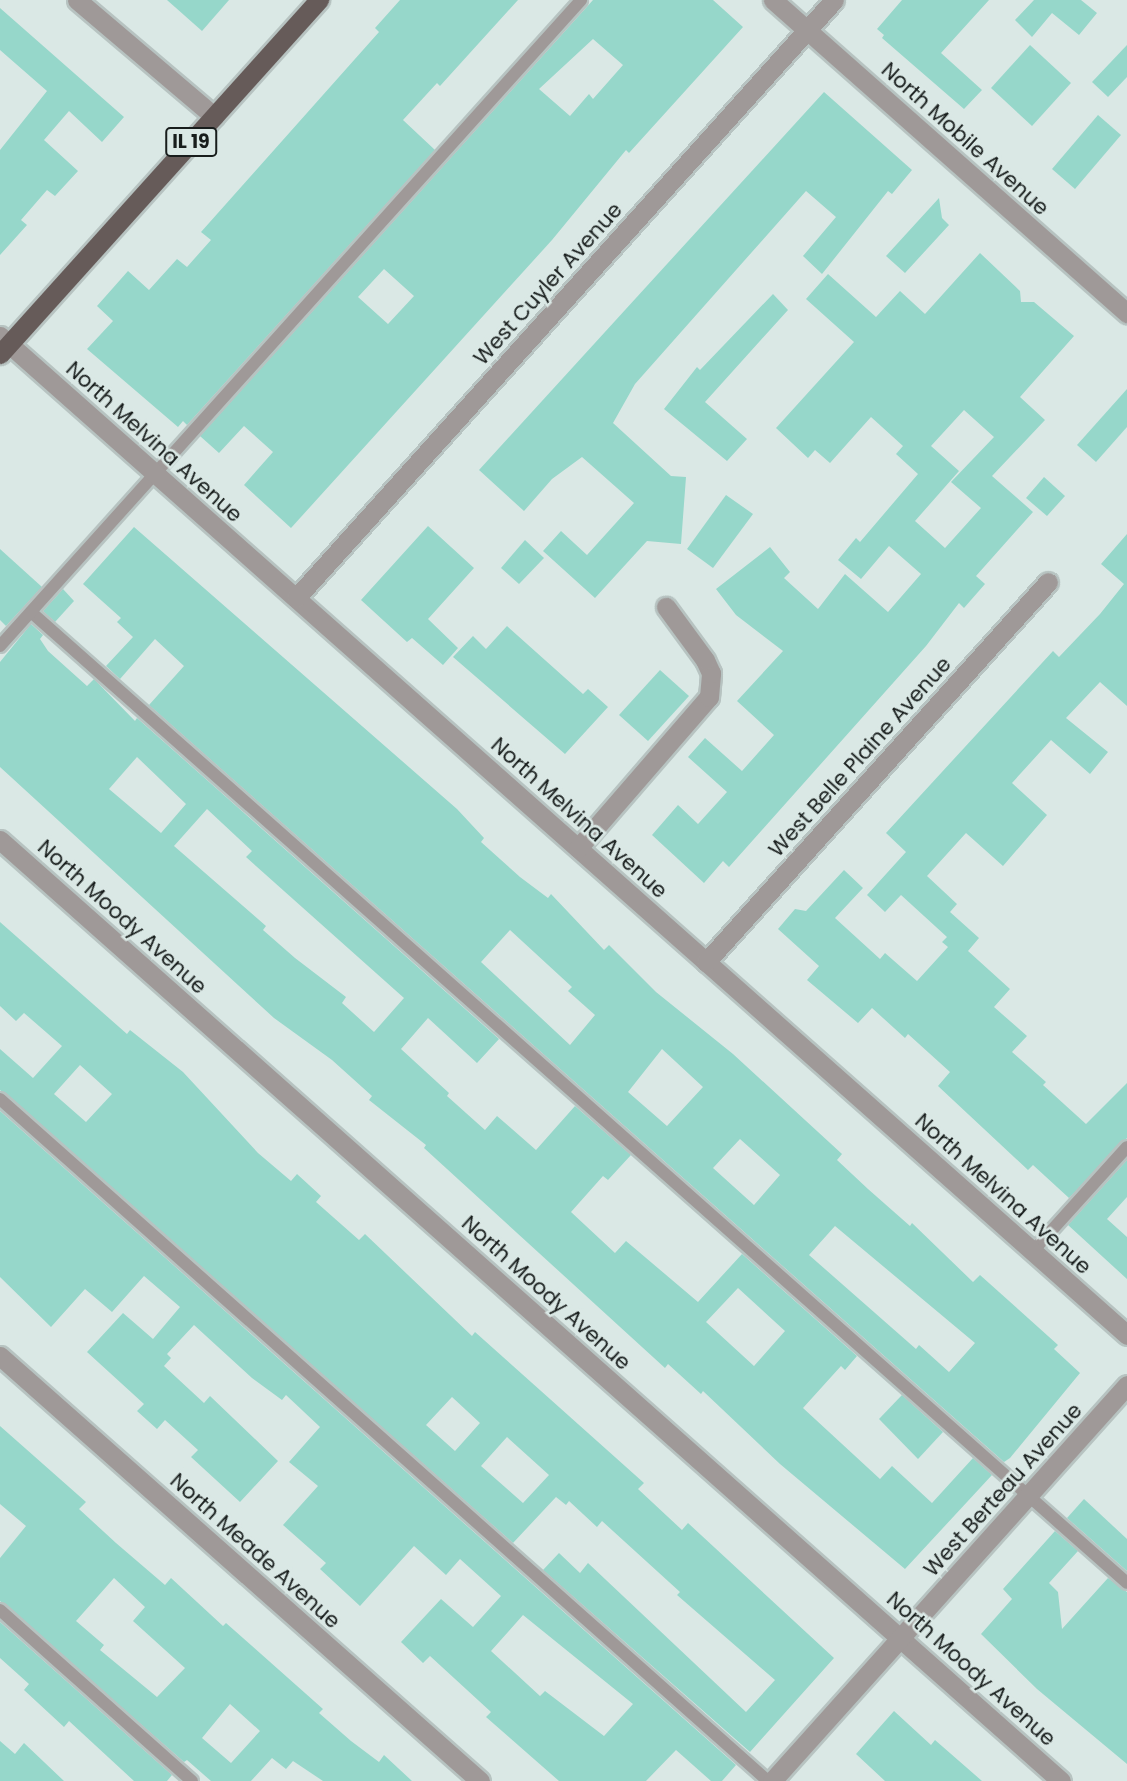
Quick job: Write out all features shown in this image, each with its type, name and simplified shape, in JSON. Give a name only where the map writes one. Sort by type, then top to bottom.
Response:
[{"type":"main road","name":"IL 19","points":[[3,344],[319,0]]},
{"type":"street","points":[[77,0],[214,116]]},
{"type":"street","name":"North Mobile Avenue","points":[[774,0],[1127,313]]},
{"type":"street","name":"West Cuyler Avenue","points":[[296,598],[834,0]]},
{"type":"street","name":"North Melvina Avenue","points":[[3,344],[155,473],[1127,1335]]},
{"type":"street","name":"West Belle Plaine Avenue","points":[[706,962],[1048,582]]},
{"type":"street","points":[[578,848],[709,697],[711,673],[705,660],[666,607]]},
{"type":"street","name":"North Moody Avenue","points":[[0,840],[1061,1781]]},
{"type":"street","name":"North Meade Avenue","points":[[0,1356],[480,1781]]},
{"type":"street","name":"West Berteau Avenue","points":[[770,1781],[1127,1385]]},
{"type":"lane","points":[[0,646],[581,0]]},
{"type":"lane","points":[[31,612],[1127,1583]]},
{"type":"lane","points":[[0,1099],[770,1781]]},
{"type":"lane","points":[[1033,1251],[1127,1147]]},
{"type":"lane","points":[[0,1610],[192,1781]]},
{"type":"building","points":[[167,0],[229,0],[202,31]]},
{"type":"building","points":[[400,0],[518,0],[440,86],[437,83],[403,120],[435,150],[187,425],[183,421],[178,427],[87,349],[113,321],[97,306],[128,271],[149,290],[177,259],[187,267],[211,240],[201,232],[379,32],[375,28]]},
{"type":"building","points":[[593,0],[713,0],[743,27],[629,153],[626,150],[552,240],[291,528],[244,485],[273,452],[244,426],[219,453],[200,436]],"holes":[[[593,39],[623,65],[593,99],[589,94],[570,116],[539,89]],[[384,269],[414,296],[388,324],[358,297]]]},
{"type":"building","points":[[902,0],[989,0],[941,53],[982,90],[964,109],[882,38],[884,35],[877,29]]},
{"type":"building","points":[[1034,0],[1081,0],[1097,13],[1079,35],[1052,13],[1032,37],[1015,20]]},
{"type":"building","points":[[0,8],[124,117],[102,142],[69,111],[44,140],[78,171],[55,196],[47,190],[21,220],[27,225],[0,255],[0,150],[47,91],[0,50]]},
{"type":"building","points":[[1030,45],[1071,83],[1032,126],[991,88]]},
{"type":"building","points":[[1127,45],[1127,77],[1108,97],[1092,82]]},
{"type":"building","points":[[824,92],[912,170],[892,194],[888,191],[822,274],[803,256],[836,217],[806,191],[635,384],[613,423],[671,476],[686,477],[681,544],[647,541],[595,598],[543,551],[561,531],[587,555],[634,503],[582,457],[552,479],[524,511],[479,470]]},
{"type":"building","points":[[1098,115],[1121,135],[1075,189],[1052,169]]},
{"type":"building","points":[[939,198],[942,218],[949,225],[905,273],[886,256]]},
{"type":"building","points":[[980,253],[1020,291],[1021,302],[1034,302],[1074,336],[1020,397],[1045,420],[992,476],[1033,512],[976,576],[985,584],[964,608],[959,603],[926,646],[729,867],[723,861],[704,883],[652,835],[678,805],[698,824],[727,792],[688,757],[705,738],[742,771],[774,735],[737,701],[783,651],[736,615],[716,589],[770,547],[790,572],[784,578],[818,609],[845,574],[888,612],[921,574],[889,546],[861,579],[838,560],[856,538],[860,542],[918,474],[896,454],[903,446],[871,417],[830,463],[815,450],[808,458],[776,428],[854,342],[806,299],[828,274],[876,317],[900,291],[925,314]],"holes":[[[964,410],[994,437],[951,482],[981,508],[945,548],[915,521],[959,471],[931,446]]]},
{"type":"building","points":[[773,294],[788,310],[705,402],[747,439],[727,461],[664,409],[697,367],[700,370]]},
{"type":"building","points":[[1127,389],[1127,427],[1096,462],[1077,445]]},
{"type":"building","points":[[1044,477],[1065,496],[1047,516],[1026,498]]},
{"type":"building","points":[[726,495],[753,514],[713,568],[687,549]]},
{"type":"building","points":[[428,526],[474,568],[428,619],[458,648],[443,665],[412,638],[407,642],[361,600]]},
{"type":"building","points":[[134,527],[457,809],[484,838],[481,842],[520,877],[548,898],[551,894],[604,950],[609,945],[656,992],[733,1054],[842,1154],[837,1160],[910,1226],[912,1223],[973,1282],[980,1275],[1058,1345],[1054,1349],[1080,1373],[1010,1458],[1004,1462],[149,705],[184,666],[155,639],[120,679],[106,666],[133,637],[117,622],[121,618],[83,584]],"holes":[[[510,930],[572,987],[568,991],[595,1015],[570,1045],[481,962]],[[662,1049],[703,1087],[667,1126],[628,1092]],[[740,1139],[780,1175],[754,1205],[713,1168]],[[835,1226],[975,1343],[949,1372],[919,1345],[916,1349],[809,1255]]]},
{"type":"building","points":[[1127,534],[1127,706],[1100,682],[1066,718],[1108,752],[1090,774],[1051,740],[1012,783],[1047,815],[1003,866],[966,833],[927,876],[957,904],[950,912],[979,938],[968,951],[1010,989],[994,1007],[1027,1036],[1012,1052],[1046,1082],[1043,1085],[1086,1124],[1127,1083],[1127,1138],[1069,1198],[1033,1165],[1028,1170],[938,1086],[950,1072],[908,1034],[905,1038],[872,1008],[858,1023],[807,980],[819,966],[778,929],[795,909],[806,911],[844,870],[863,888],[835,918],[880,959],[885,953],[917,981],[948,947],[942,942],[947,937],[901,895],[885,912],[867,895],[906,852],[886,833],[1053,651],[1059,657],[1100,614],[1124,584],[1101,564]]},
{"type":"building","points":[[525,540],[544,558],[519,584],[501,568]]},
{"type":"building","points":[[0,549],[42,587],[6,626],[0,620]]},
{"type":"building","points":[[63,589],[74,601],[55,622],[43,611]]},
{"type":"building","points":[[31,624],[43,635],[40,639],[48,651],[87,686],[94,679],[135,721],[137,718],[499,1039],[477,1063],[428,1018],[401,1049],[485,1130],[497,1116],[536,1150],[575,1106],[631,1155],[608,1180],[603,1176],[571,1212],[615,1253],[626,1241],[698,1302],[742,1254],[857,1356],[845,1370],[841,1366],[803,1408],[880,1479],[892,1466],[932,1503],[973,1458],[992,1475],[905,1569],[780,1464],[703,1391],[701,1394],[668,1364],[665,1368],[424,1148],[426,1145],[369,1100],[372,1096],[332,1060],[274,1018],[0,767],[0,662]],"holes":[[[137,757],[186,804],[161,833],[109,789]],[[207,809],[252,851],[246,857],[404,998],[374,1032],[342,1003],[346,997],[263,930],[266,926],[174,846]],[[738,1288],[785,1331],[754,1366],[706,1322]]]},
{"type":"building","points":[[507,626],[583,694],[588,689],[608,707],[565,754],[453,657],[473,636],[486,649]]},
{"type":"building","points":[[660,670],[689,696],[648,741],[619,715]]},
{"type":"building","points":[[0,922],[127,1034],[130,1030],[183,1072],[258,1153],[291,1181],[297,1174],[321,1196],[316,1202],[359,1240],[365,1234],[472,1336],[475,1332],[644,1483],[638,1489],[682,1530],[688,1523],[834,1658],[750,1752],[543,1570],[559,1553],[580,1573],[588,1563],[746,1712],[775,1680],[677,1595],[680,1592],[602,1521],[597,1527],[569,1501],[566,1505],[556,1497],[513,1543],[0,1090],[0,1049],[33,1078],[62,1046],[24,1013],[16,1021],[0,1006]],"holes":[[[80,1065],[112,1094],[86,1122],[54,1094]],[[452,1397],[480,1423],[455,1451],[426,1425]],[[507,1437],[549,1475],[523,1503],[481,1466]]]},
{"type":"building","points":[[0,1111],[736,1765],[722,1781],[711,1781],[676,1750],[646,1781],[559,1781],[486,1717],[491,1712],[430,1656],[423,1663],[401,1642],[441,1599],[473,1627],[501,1596],[460,1559],[446,1575],[414,1546],[360,1606],[320,1569],[326,1563],[283,1525],[318,1486],[289,1462],[320,1427],[286,1395],[282,1400],[252,1378],[194,1325],[167,1354],[171,1358],[164,1366],[204,1403],[210,1396],[278,1461],[240,1502],[191,1457],[198,1450],[165,1420],[157,1429],[137,1411],[144,1404],[87,1352],[123,1313],[153,1339],[180,1307],[144,1276],[112,1312],[85,1289],[51,1327],[0,1277]],"holes":[[[523,1615],[633,1704],[604,1736],[545,1691],[540,1696],[491,1651]]]},
{"type":"building","points":[[1127,1160],[1127,1197],[1107,1219],[1127,1237],[1127,1279],[1068,1225]]},
{"type":"building","points":[[902,1395],[943,1432],[918,1459],[879,1419]]},
{"type":"building","points":[[0,1426],[86,1502],[79,1509],[116,1543],[165,1585],[171,1578],[223,1626],[226,1623],[323,1709],[319,1713],[351,1741],[379,1762],[384,1755],[412,1781],[323,1781],[293,1761],[286,1769],[272,1758],[251,1781],[211,1781],[187,1760],[184,1762],[0,1601],[0,1558],[26,1526],[0,1504]],"holes":[[[114,1578],[145,1607],[133,1621],[185,1668],[157,1697],[100,1650],[104,1645],[76,1621]],[[230,1704],[260,1731],[231,1763],[202,1738]]]},
{"type":"building","points":[[1084,1499],[1127,1539],[1127,1571],[1067,1518]]},
{"type":"building","points":[[1055,1531],[1078,1551],[1049,1583],[1058,1592],[1062,1629],[1108,1578],[1127,1592],[1127,1764],[1037,1689],[981,1634],[1012,1599],[1003,1589]]},
{"type":"building","points":[[0,1622],[172,1775],[167,1781],[134,1781],[69,1721],[64,1727],[24,1690],[29,1684],[0,1658]]},
{"type":"building","points":[[894,1711],[931,1745],[935,1740],[982,1781],[885,1781],[856,1754]]},
{"type":"building","points":[[0,1741],[15,1754],[24,1743],[64,1781],[0,1781]]}]
